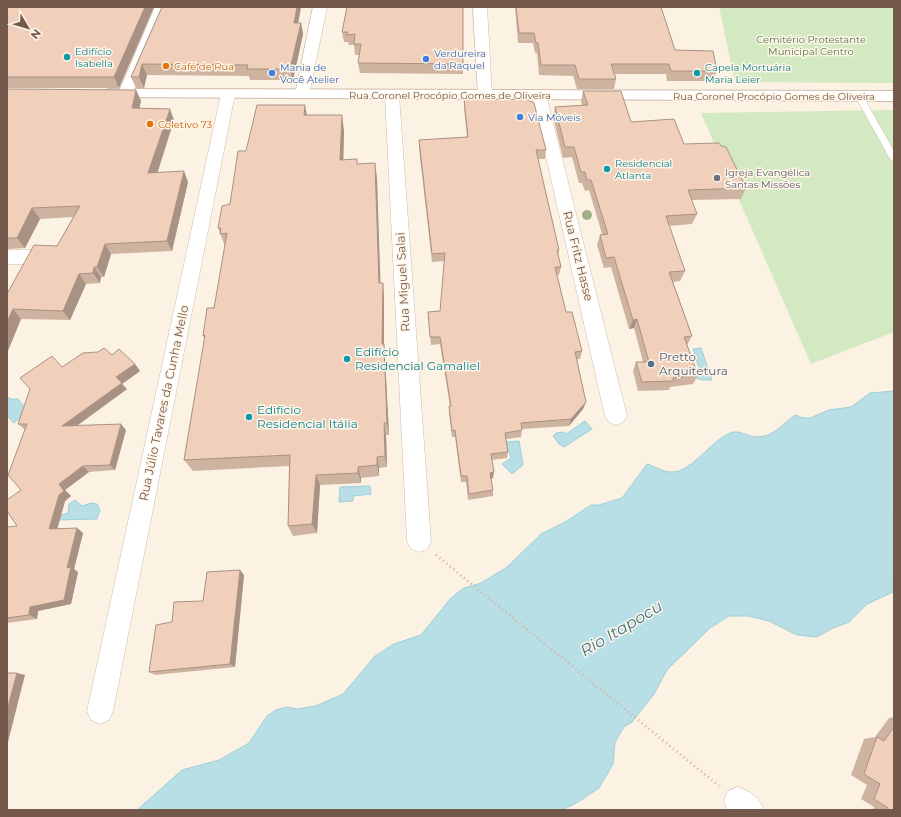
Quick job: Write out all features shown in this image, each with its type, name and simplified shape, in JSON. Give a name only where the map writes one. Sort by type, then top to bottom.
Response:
[{"type":"main road","name":"Rua Coronel Procópio Gomes de Oliveira","points":[[94,94],[894,96]]},
{"type":"street","points":[[125,94],[162,7]]},
{"type":"street","points":[[302,95],[320,7]]},
{"type":"street","points":[[480,7],[485,95]]},
{"type":"street","name":"Rua Júlio Tavares da Cunha Mello","points":[[100,711],[228,94]]},
{"type":"street","name":"Rua Miguel Salai","points":[[392,95],[419,541]]},
{"type":"street","name":"Rua Fritz Hasse","points":[[539,95],[616,416]]},
{"type":"street","points":[[7,257],[29,257]]},
{"type":"lane","points":[[859,96],[894,159]]},
{"type":"path","points":[[419,541],[744,806]]},
{"type":"green space","name":"Cemitério Protestante Municipal Centro","points":[[719,7],[894,7],[894,83],[735,82]]},
{"type":"green space","points":[[894,110],[894,332],[811,364],[701,113]]},
{"type":"water","points":[[701,348],[712,380],[702,380],[696,378],[696,369],[699,368],[693,349]]},
{"type":"water","name":"Rio Itapocu","points":[[894,391],[893,592],[867,604],[849,622],[833,628],[817,637],[797,635],[769,621],[748,616],[729,616],[710,628],[667,670],[654,694],[632,722],[625,726],[615,742],[613,764],[599,788],[578,802],[562,810],[137,810],[182,770],[219,760],[249,743],[267,716],[276,710],[287,707],[297,709],[316,706],[343,694],[375,656],[394,644],[421,635],[450,599],[464,588],[481,583],[507,567],[541,534],[565,522],[591,505],[599,505],[622,498],[647,464],[667,472],[678,471],[693,463],[715,443],[730,433],[737,432],[754,437],[768,435],[795,415],[803,418],[810,418],[829,410],[851,407],[870,393]]},
{"type":"water","points":[[7,396],[10,399],[18,399],[28,411],[14,423],[7,416]]},
{"type":"water","points":[[585,421],[592,429],[564,447],[559,444],[553,436],[556,433],[563,432],[566,434]]},
{"type":"water","points":[[519,441],[523,465],[512,474],[502,464],[511,458],[506,442]]},
{"type":"water","points":[[370,486],[371,494],[353,496],[353,501],[339,502],[340,487]]},
{"type":"water","points":[[75,500],[82,506],[91,503],[97,504],[100,510],[97,519],[59,520],[61,515],[68,513],[69,504]]},
{"type":"building","points":[[7,7],[145,7],[114,77],[7,77]]},
{"type":"building","points":[[162,7],[297,7],[294,23],[301,23],[290,69],[247,69],[248,65],[142,64],[139,77],[131,77]]},
{"type":"building","points":[[347,7],[463,7],[463,64],[358,63],[361,44],[354,44],[355,34],[347,35],[348,32],[342,32]]},
{"type":"building","points":[[516,7],[661,7],[675,50],[713,51],[717,71],[671,71],[669,64],[611,64],[616,79],[579,79],[575,65],[541,65],[538,43],[536,43],[534,33],[519,33]]},
{"type":"building","points":[[7,89],[136,90],[132,108],[170,109],[148,173],[184,171],[167,241],[105,244],[97,267],[94,267],[93,273],[79,274],[63,311],[13,309],[7,322],[7,294],[34,245],[57,246],[80,206],[32,208],[17,238],[7,238]]},
{"type":"building","points":[[583,91],[621,91],[631,122],[674,119],[684,144],[719,143],[721,146],[726,147],[746,188],[688,190],[697,214],[666,216],[685,271],[669,272],[692,336],[684,337],[698,375],[673,378],[673,381],[642,382],[636,362],[649,362],[637,319],[633,320],[614,257],[606,258],[600,235],[608,234],[591,180],[587,180],[585,172],[581,172],[574,147],[565,147],[555,107],[588,105]]},
{"type":"building","points":[[464,99],[525,99],[534,103],[546,150],[536,150],[559,250],[557,250],[561,267],[555,267],[566,312],[572,312],[582,351],[575,352],[586,402],[571,419],[521,423],[522,430],[505,433],[508,452],[491,454],[494,472],[490,473],[493,490],[469,494],[467,476],[461,476],[455,430],[452,431],[449,406],[451,406],[440,337],[430,337],[428,312],[440,311],[445,253],[432,254],[419,140],[468,137]]},
{"type":"building","points":[[257,105],[305,105],[304,115],[342,115],[340,160],[357,159],[357,164],[375,163],[379,283],[383,283],[382,344],[384,344],[387,423],[384,423],[385,456],[377,457],[377,465],[358,467],[358,473],[316,475],[312,524],[288,526],[290,455],[184,460],[205,335],[203,336],[207,308],[214,308],[227,233],[220,234],[221,228],[218,228],[222,206],[230,204],[238,151],[246,151]]},
{"type":"building","points":[[104,348],[112,355],[119,349],[135,364],[116,377],[122,383],[62,426],[121,424],[110,465],[83,466],[59,484],[64,491],[59,495],[49,529],[77,528],[67,568],[71,567],[64,600],[30,607],[29,615],[7,618],[7,527],[17,526],[7,511],[7,500],[21,490],[8,475],[27,424],[18,424],[30,389],[20,378],[52,356],[62,367],[83,353],[98,352]]},
{"type":"building","points":[[240,570],[230,664],[149,672],[156,625],[172,622],[174,602],[203,601],[207,572]]},
{"type":"building","points":[[7,673],[17,673],[7,710]]},
{"type":"building","points":[[894,727],[894,810],[887,810],[888,808],[874,799],[880,784],[864,774],[877,737],[884,741]]},
{"type":"place","name":"Edifício Isabella","points":[[67,57]]},
{"type":"place","name":"Verdureira da Raquel","points":[[426,59]]},
{"type":"place","name":"Café de Rua","points":[[166,66]]},
{"type":"place","name":"Mania de Você Atelier","points":[[272,73]]},
{"type":"place","name":"Capela Mortuária Maria Leier","points":[[697,73]]},
{"type":"place","name":"Via Móveis","points":[[520,117]]},
{"type":"place","name":"Coletivo 73","points":[[150,124]]},
{"type":"place","name":"Residencial Atlanta","points":[[607,169]]},
{"type":"place","name":"Igreja Evangélica Santas Missões","points":[[717,178]]},
{"type":"place","name":"Edifício Residencial Gamaliel","points":[[347,359]]},
{"type":"place","name":"Pretto Arquitetura","points":[[651,364]]},
{"type":"place","name":"Edifício Residencial Itália","points":[[249,417]]}]
